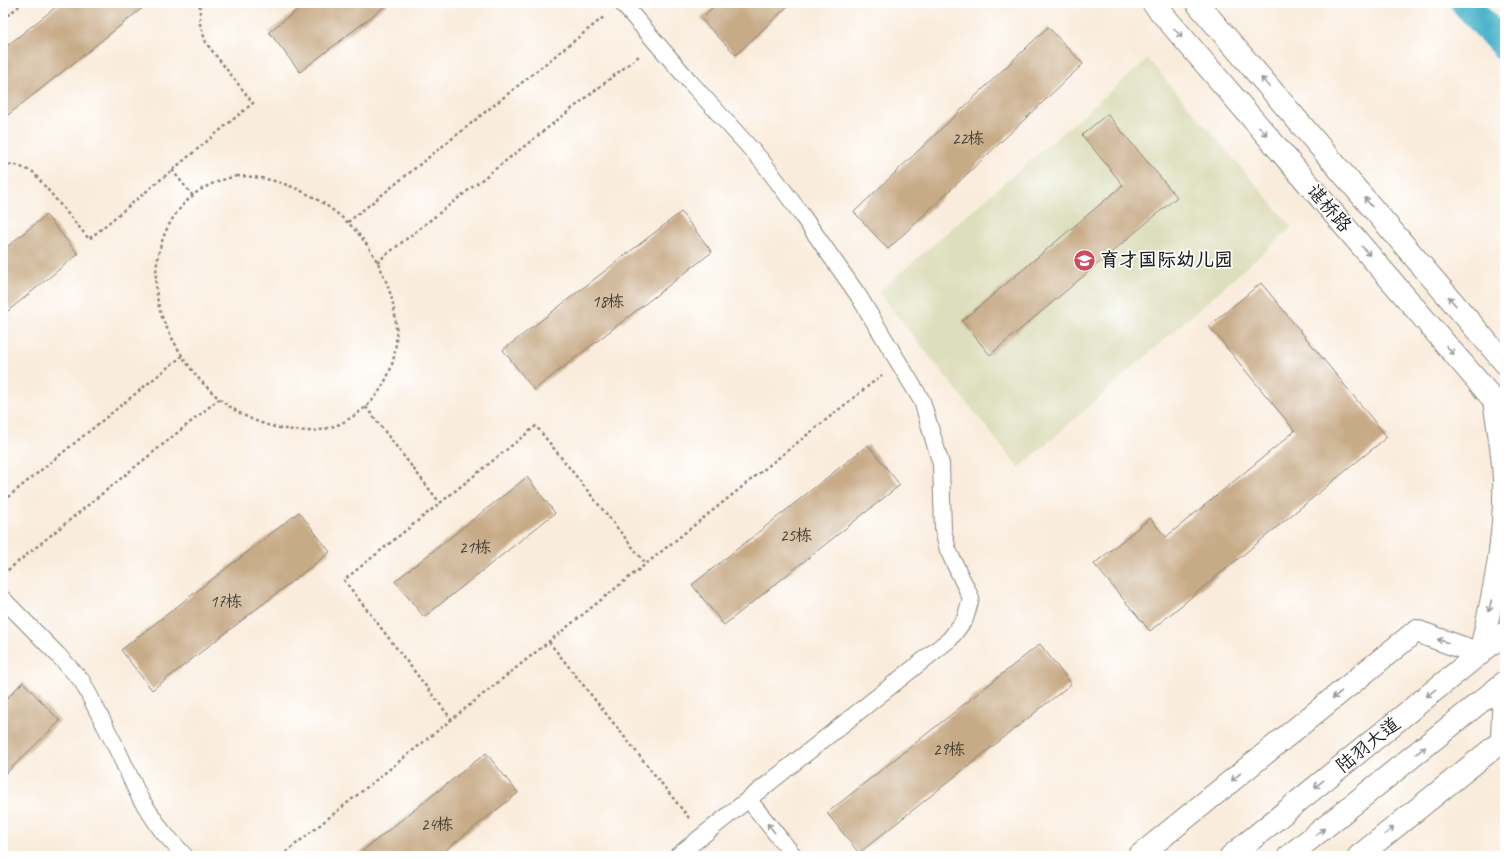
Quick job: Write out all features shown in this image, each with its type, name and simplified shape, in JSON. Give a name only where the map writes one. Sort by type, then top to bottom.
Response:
[{"type":"main road","name":"谌桥路","points":[[1153,3],[1500,407]]},
{"type":"main road","name":"谌桥路","points":[[1197,3],[1505,362]]},
{"type":"main road","points":[[1139,856],[1416,631],[1480,654],[1493,594],[1504,518],[1504,478],[1500,407]]},
{"type":"main road","name":"陆羽大道","points":[[1231,856],[1505,633]]},
{"type":"main road","points":[[1359,856],[1502,741],[1505,682]]},
{"type":"main road","name":"陆羽大道","points":[[1289,856],[1505,682]]},
{"type":"lane","points":[[622,3],[655,43],[762,161],[858,296],[922,401],[941,464],[943,530],[948,550],[971,598],[965,619],[950,639],[677,856]]},
{"type":"lane","points":[[3,599],[82,681],[140,798],[162,831],[185,856]]},
{"type":"lane","points":[[748,799],[794,856]]},
{"type":"path","points":[[3,19],[23,3]]},
{"type":"path","points":[[3,164],[16,165],[33,172],[89,238],[253,103],[206,43],[200,24],[200,3]]},
{"type":"path","points":[[348,222],[608,13]]},
{"type":"path","points":[[378,262],[655,43]]},
{"type":"path","points":[[172,170],[193,196]]},
{"type":"path","points":[[237,176],[255,176],[276,181],[301,190],[326,204],[348,222],[378,262],[388,286],[397,333],[395,354],[389,374],[379,392],[366,408],[347,421],[327,429],[306,431],[285,429],[264,425],[242,416],[219,399],[201,381],[182,356],[170,335],[161,314],[156,289],[156,266],[161,243],[169,225],[178,212],[193,196],[202,189],[220,180],[237,176]]},
{"type":"path","points":[[3,501],[182,356]]},
{"type":"path","points":[[281,856],[898,362]]},
{"type":"path","points":[[3,574],[219,399]]},
{"type":"path","points":[[366,408],[440,503]]},
{"type":"path","points":[[452,720],[344,580],[536,426],[646,564]]},
{"type":"path","points":[[549,642],[703,836]]},
{"type":"shaded area","name":"育才国际幼儿园","points":[[1148,59],[1292,227],[1019,468],[878,292]]},
{"type":"building","points":[[61,3],[143,3],[145,6],[8,115],[3,109],[3,49]]},
{"type":"building","points":[[306,3],[389,3],[300,72],[269,32]]},
{"type":"building","points":[[717,3],[791,3],[736,55],[701,19]]},
{"type":"building","points":[[1048,27],[1083,64],[888,249],[854,212]]},
{"type":"building","points":[[1107,114],[1177,197],[990,355],[962,321],[1123,185],[1082,135]]},
{"type":"building","points":[[681,212],[712,252],[534,390],[503,350]]},
{"type":"building","points":[[46,215],[78,254],[3,315],[3,250]]},
{"type":"building","points":[[1261,283],[1387,437],[1150,631],[1094,564],[1150,518],[1166,537],[1295,431],[1209,326]]},
{"type":"building","points":[[868,445],[900,485],[724,625],[692,585]]},
{"type":"building","points":[[527,477],[555,513],[424,617],[395,581]]},
{"type":"building","points":[[299,512],[330,552],[152,690],[121,650]]},
{"type":"building","points":[[1040,644],[1071,684],[859,853],[827,813]]},
{"type":"building","points":[[23,682],[60,721],[3,776],[3,702]]},
{"type":"building","points":[[486,753],[518,793],[438,856],[356,856]]},
{"type":"waterway","points":[[1465,3],[1505,47]]},
{"type":"place","name":"育才国际幼儿园","points":[[1085,260]]}]
